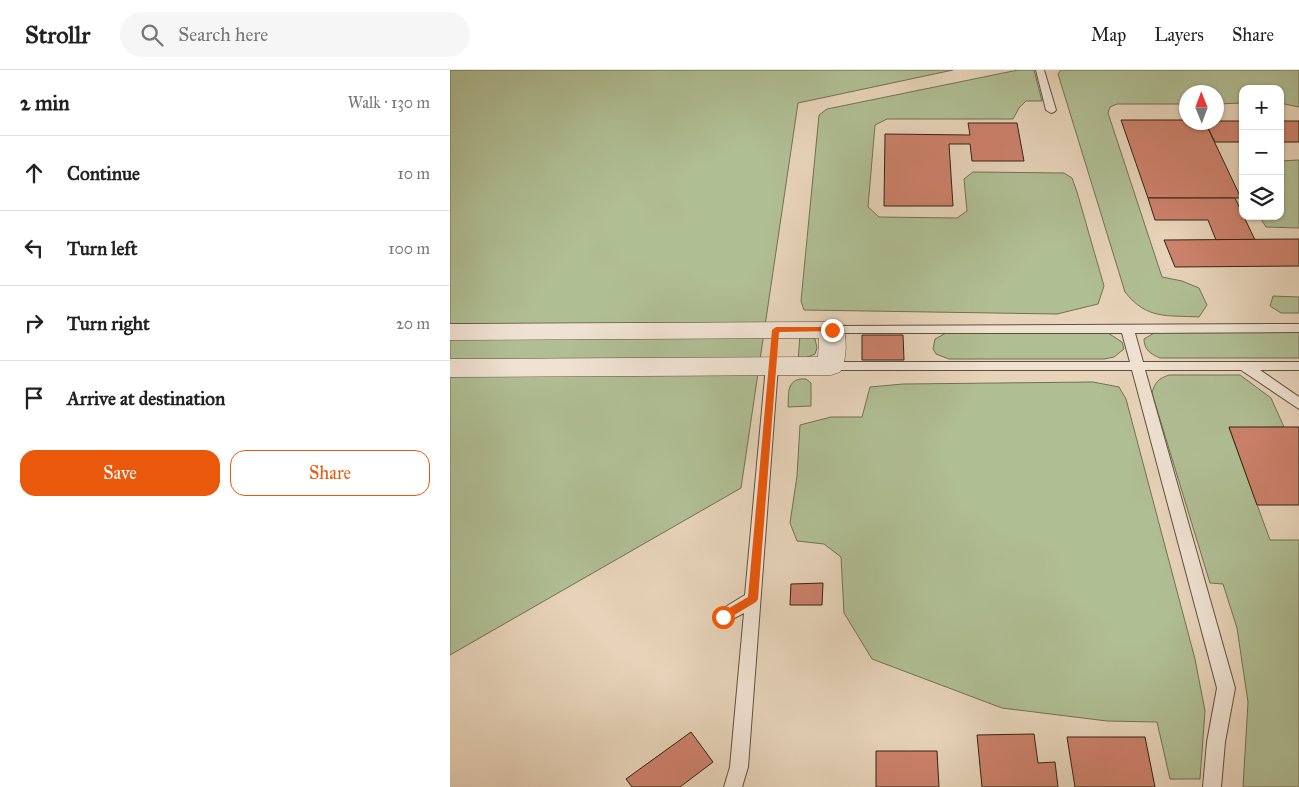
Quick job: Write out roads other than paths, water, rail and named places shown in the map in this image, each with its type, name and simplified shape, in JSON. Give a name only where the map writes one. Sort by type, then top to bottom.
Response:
[{"type":"street","points":[[772,366],[776,330]]},
{"type":"street","points":[[450,332],[832,330],[830,366],[450,368]]},
{"type":"lane","points":[[1040,70],[1051,110]]},
{"type":"lane","points":[[1127,328],[1226,688],[1216,742],[1212,787]]},
{"type":"lane","points":[[832,330],[1299,328]]},
{"type":"lane","points":[[733,787],[739,767],[772,366]]},
{"type":"lane","points":[[830,366],[1299,366]]},
{"type":"lane","points":[[1244,366],[1299,404]]},
{"type":"lane","points":[[723,617],[753,599]]}]
